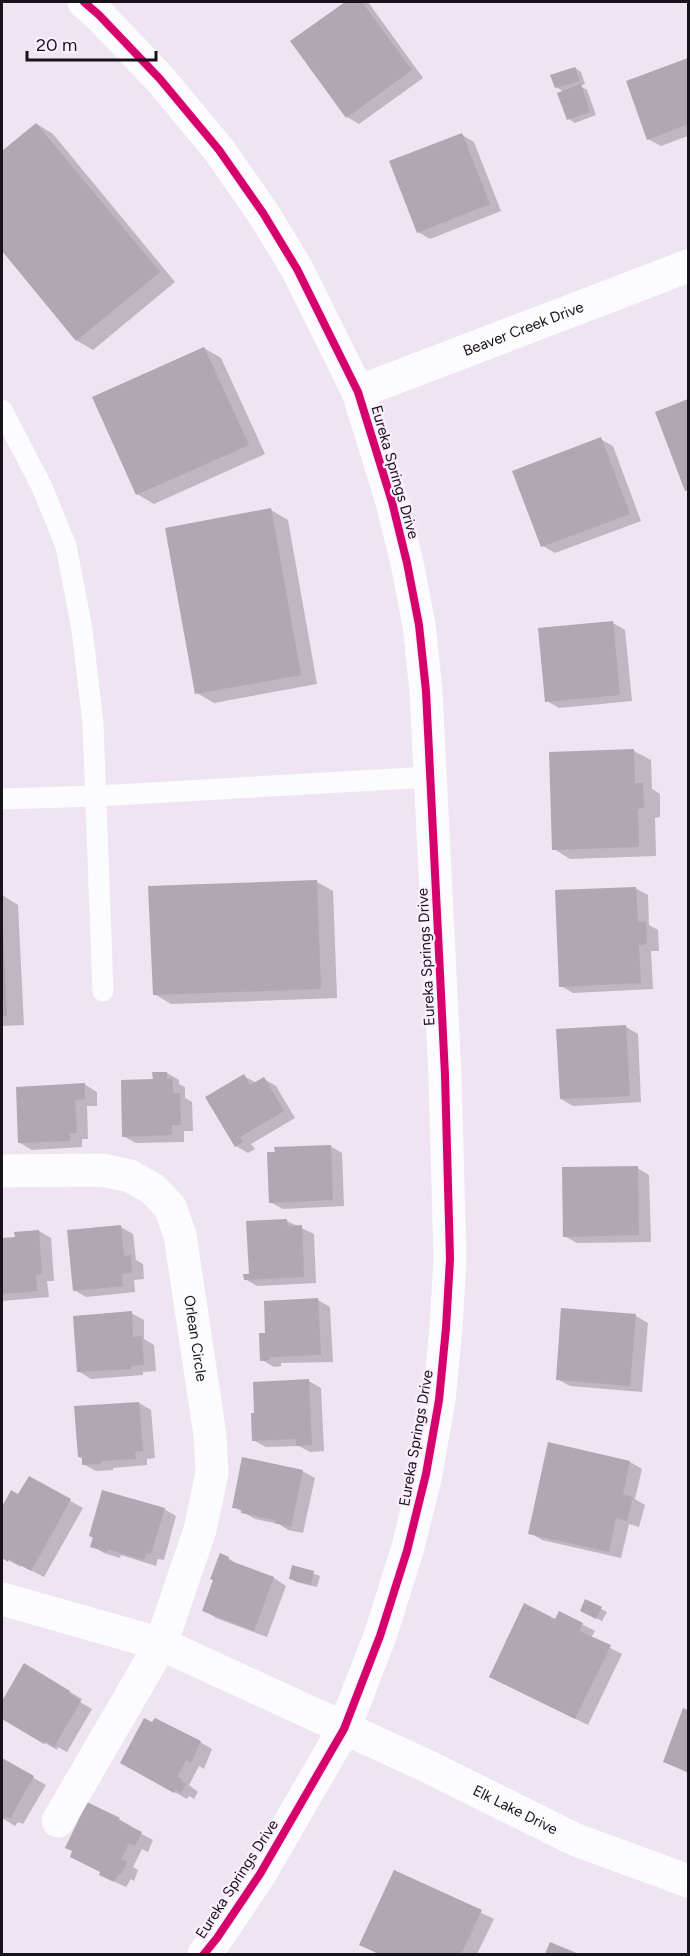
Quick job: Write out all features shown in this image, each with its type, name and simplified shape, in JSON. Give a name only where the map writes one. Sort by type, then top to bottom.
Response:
[{"type":"street","name":"Eureka Springs Drive","points":[[84,2],[160,79],[219,150],[263,213],[297,269],[358,392],[392,502],[417,615],[426,691],[446,1075],[450,1259],[446,1328],[426,1474],[407,1551],[380,1635],[344,1729],[260,1874],[204,1954]]},
{"type":"street","name":"Beaver Creek Drive","points":[[358,392],[688,266]]},
{"type":"street","name":"Orlean Circle","points":[[2,1171],[102,1170],[130,1176],[153,1189],[170,1207],[180,1235],[210,1436],[212,1473],[200,1530],[161,1644],[58,1821]]},
{"type":"street","points":[[2,1599],[161,1644],[344,1729]]},
{"type":"street","name":"Elk Lake Drive","points":[[344,1729],[429,1767],[574,1839],[688,1881]]},
{"type":"lane","points":[[2,410],[42,487],[66,546],[82,629],[93,724],[103,991]]},
{"type":"lane","points":[[2,799],[97,796],[430,777]]},
{"type":"building","points":[[345,2],[362,2],[412,70],[346,118],[290,41]]},
{"type":"building","points":[[688,58],[688,124],[647,140],[626,81]]},
{"type":"building","points":[[575,67],[580,81],[555,88],[550,75]]},
{"type":"building","points":[[581,84],[590,112],[567,120],[557,93]]},
{"type":"building","points":[[36,123],[160,272],[76,341],[2,251],[2,151]]},
{"type":"building","points":[[462,133],[490,204],[417,233],[389,161]]},
{"type":"building","points":[[204,347],[249,445],[136,495],[92,397]]},
{"type":"building","points":[[688,399],[688,490],[685,491],[655,412]]},
{"type":"building","points":[[601,437],[630,514],[541,547],[512,471]]},
{"type":"building","points":[[271,508],[301,675],[195,694],[165,528]]},
{"type":"building","points":[[613,621],[620,695],[545,702],[538,628]]},
{"type":"building","points":[[634,749],[635,783],[643,783],[644,808],[638,809],[639,847],[552,850],[549,752]]},
{"type":"building","points":[[317,880],[321,989],[153,995],[148,886]]},
{"type":"building","points":[[636,887],[638,922],[646,922],[647,944],[639,945],[641,983],[559,987],[555,890]]},
{"type":"building","points":[[3,929],[7,1016],[2,1016]]},
{"type":"building","points":[[626,1025],[630,1096],[560,1099],[556,1029]]},
{"type":"building","points":[[152,1072],[167,1072],[167,1079],[173,1078],[173,1093],[180,1093],[181,1125],[172,1125],[172,1135],[122,1137],[121,1080],[153,1079]]},
{"type":"building","points":[[244,1074],[250,1085],[264,1077],[284,1111],[240,1137],[243,1142],[235,1147],[205,1097]]},
{"type":"building","points":[[85,1083],[85,1099],[75,1100],[77,1133],[70,1133],[70,1141],[18,1143],[16,1087]]},
{"type":"building","points":[[331,1145],[333,1200],[269,1203],[267,1152],[275,1152],[274,1147]]},
{"type":"building","points":[[638,1166],[639,1235],[563,1237],[562,1167]]},
{"type":"building","points":[[287,1219],[288,1226],[302,1225],[304,1277],[244,1280],[243,1274],[249,1274],[246,1221]]},
{"type":"building","points":[[121,1225],[124,1256],[131,1255],[132,1273],[122,1274],[123,1286],[73,1291],[67,1230]]},
{"type":"building","points":[[39,1230],[42,1274],[36,1275],[37,1291],[2,1294],[2,1238],[15,1237],[14,1232]]},
{"type":"building","points":[[318,1298],[321,1355],[269,1357],[270,1360],[260,1361],[259,1333],[265,1333],[264,1301]]},
{"type":"building","points":[[561,1308],[636,1314],[630,1386],[556,1380]]},
{"type":"building","points":[[132,1311],[133,1337],[142,1336],[144,1365],[131,1366],[131,1369],[77,1372],[73,1316]]},
{"type":"building","points":[[309,1379],[312,1445],[296,1446],[296,1439],[252,1441],[253,1382]]},
{"type":"building","points":[[139,1402],[143,1451],[135,1452],[136,1459],[101,1461],[101,1464],[82,1465],[82,1457],[78,1457],[74,1406]]},
{"type":"building","points":[[548,1442],[630,1461],[623,1494],[633,1497],[627,1521],[616,1518],[609,1552],[528,1534]]},
{"type":"building","points":[[242,1457],[303,1470],[291,1527],[274,1523],[275,1520],[241,1513],[242,1509],[232,1508]]},
{"type":"building","points":[[29,1476],[71,1499],[31,1571],[9,1559],[8,1562],[2,1558],[2,1507],[11,1490],[18,1494]]},
{"type":"building","points":[[102,1490],[165,1508],[151,1554],[146,1553],[144,1560],[108,1549],[107,1552],[90,1547],[93,1537],[89,1536]]},
{"type":"building","points":[[220,1553],[229,1557],[228,1560],[274,1577],[254,1631],[202,1611],[213,1580],[210,1579]]},
{"type":"building","points":[[292,1565],[314,1571],[311,1585],[289,1579]]},
{"type":"building","points":[[585,1599],[602,1607],[596,1619],[580,1611]]},
{"type":"building","points":[[524,1603],[555,1619],[559,1611],[583,1623],[579,1631],[611,1645],[575,1719],[489,1677]]},
{"type":"building","points":[[24,1663],[70,1691],[69,1693],[81,1701],[54,1747],[46,1741],[44,1744],[2,1719],[2,1701]]},
{"type":"building","points":[[683,1708],[688,1710],[688,1772],[663,1762]]},
{"type":"building","points":[[144,1718],[152,1722],[155,1718],[201,1741],[191,1763],[186,1760],[177,1777],[186,1784],[181,1793],[176,1790],[174,1793],[120,1763]]},
{"type":"building","points":[[2,1758],[34,1776],[10,1819],[5,1816],[2,1822]]},
{"type":"building","points":[[87,1802],[142,1832],[135,1846],[129,1843],[121,1859],[127,1862],[121,1875],[118,1874],[114,1882],[70,1857],[72,1851],[65,1848]]},
{"type":"building","points":[[394,1870],[482,1910],[461,1954],[379,1954],[359,1945]]},
{"type":"building","points":[[550,1942],[579,1954],[545,1954]]},
{"type":"cycle path","points":[[84,2],[160,79],[219,150],[263,213],[297,269],[358,392],[392,502],[419,625],[426,691],[445,1075],[450,1259],[439,1400],[426,1474],[407,1551],[380,1636],[344,1729],[260,1874],[204,1954]]}]
